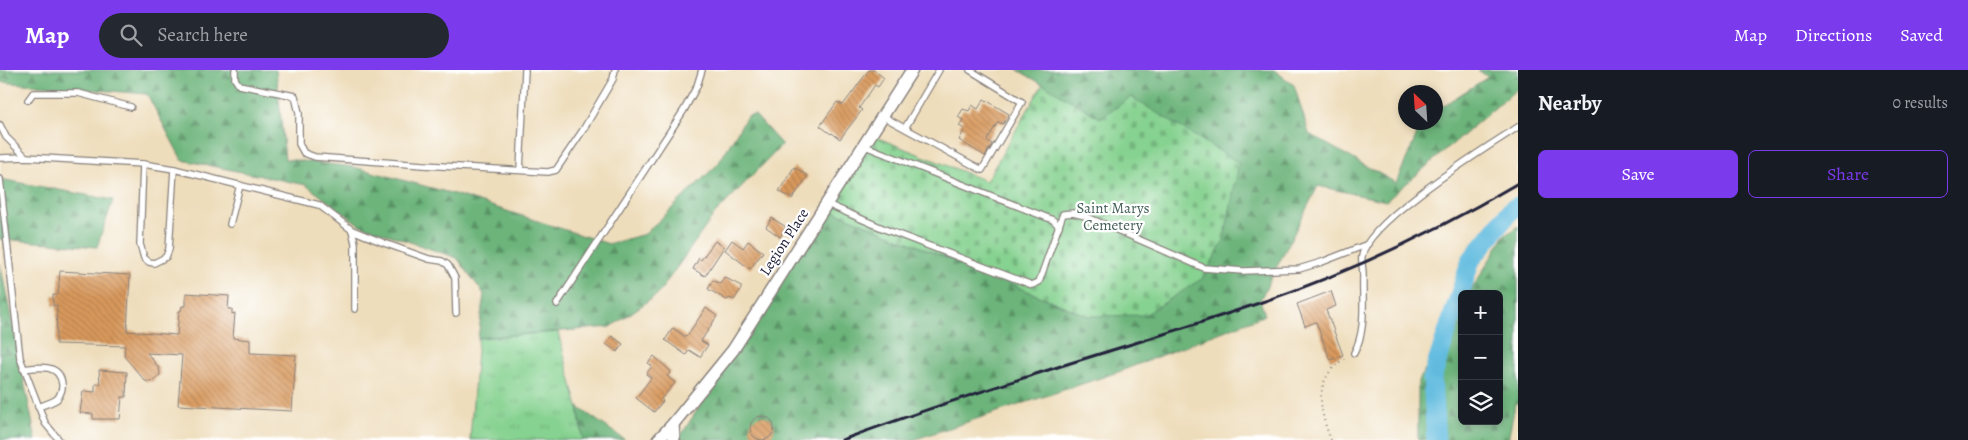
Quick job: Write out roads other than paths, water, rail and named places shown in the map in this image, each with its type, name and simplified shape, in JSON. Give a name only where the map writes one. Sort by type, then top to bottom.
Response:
[{"type":"street","name":"Legion Place","points":[[658,440],[733,350],[884,117],[912,70]]},
{"type":"street","points":[[673,424],[674,440]]},
{"type":"lane","points":[[234,70],[234,79],[239,86],[295,96],[300,113],[299,144],[304,153],[315,156],[423,165],[548,172],[556,170],[583,130],[613,78],[615,70]]},
{"type":"lane","points":[[520,170],[525,70]]},
{"type":"lane","points":[[558,304],[684,110],[697,86],[702,70]]},
{"type":"lane","points":[[905,128],[938,70]]},
{"type":"lane","points":[[884,117],[982,170],[1022,102],[970,70]]},
{"type":"lane","points":[[28,100],[33,94],[78,93],[131,107]]},
{"type":"lane","points":[[0,125],[14,147],[26,157]]},
{"type":"lane","points":[[1354,353],[1359,344],[1362,326],[1362,254],[1374,234],[1401,209],[1459,166],[1518,127]]},
{"type":"lane","points":[[865,146],[1053,220],[1059,226]]},
{"type":"lane","points":[[0,158],[26,157],[143,164],[174,168],[319,205],[352,230],[429,259],[442,261],[448,265],[456,278],[456,313]]},
{"type":"lane","points":[[143,164],[141,251],[144,258],[154,264],[166,258],[168,249],[174,168]]},
{"type":"lane","points":[[0,178],[20,358],[38,407],[46,423],[59,440]]},
{"type":"lane","points":[[230,224],[240,185]]},
{"type":"lane","points":[[827,204],[887,230],[1032,284],[1039,282],[1063,214],[1079,214],[1204,268],[1243,271],[1299,269],[1368,244]]},
{"type":"lane","points":[[352,230],[355,243],[355,309]]},
{"type":"lane","points":[[24,368],[45,367],[55,370],[62,378],[63,387],[57,399],[38,407]]},
{"type":"waterway","points":[[1436,440],[1432,378],[1471,260],[1512,209],[1518,206]]},
{"type":"railway","points":[[842,440],[965,397],[1206,321],[1328,278],[1425,234],[1518,183]]},
{"type":"park label","name":"Saint Marys Cemetery","points":[[1113,216]]}]
